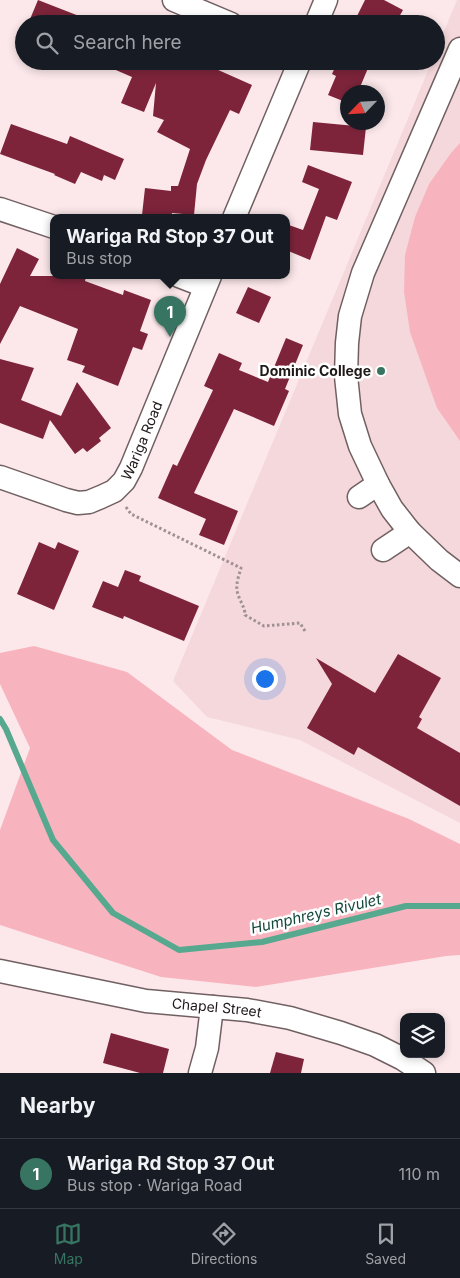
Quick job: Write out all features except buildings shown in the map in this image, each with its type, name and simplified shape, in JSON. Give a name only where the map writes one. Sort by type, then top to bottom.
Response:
[{"type":"street","points":[[174,0],[209,15]]},
{"type":"street","points":[[320,15],[326,0]]},
{"type":"street","points":[[460,50],[363,273],[350,316],[346,376],[350,414],[360,446],[392,509],[410,532],[439,560],[460,576]]},
{"type":"street","points":[[236,214],[296,70]]},
{"type":"street","points":[[0,209],[50,226]]},
{"type":"street","name":"Wariga Road","points":[[0,477],[78,503],[89,502],[101,497],[114,490],[124,481],[208,281]]},
{"type":"street","points":[[359,498],[378,484]]},
{"type":"street","points":[[383,550],[410,532]]},
{"type":"street","name":"Chapel Street","points":[[0,971],[146,1001],[247,1010],[290,1018],[341,1032],[375,1045],[403,1059],[424,1073]]},
{"type":"street","points":[[200,1073],[207,1048],[212,1007]]},
{"type":"path","points":[[114,490],[131,514],[241,568],[237,589],[240,600],[245,608],[244,615],[264,626],[300,623],[304,631]]},
{"type":"shaded area","name":"Dominic College","points":[[457,0],[460,0],[460,823],[300,740],[207,717],[173,681],[428,70],[445,70],[445,29]]},
{"type":"shaded area","points":[[460,143],[460,441],[437,408],[410,332],[404,292],[405,255],[415,217],[429,184]]},
{"type":"shaded area","points":[[34,646],[127,672],[232,750],[409,819],[460,844],[460,955],[256,987],[161,977],[0,925],[0,830],[30,748],[0,684],[0,653]]},
{"type":"waterway","name":"Humphreys Rivulet","points":[[0,719],[53,840],[113,913],[179,950],[262,942],[406,906],[460,906]]},
{"type":"place","name":"Wariga Rd Stop 37 Out","points":[[170,337]]},
{"type":"place","name":"Dominic College","points":[[381,371]]}]
